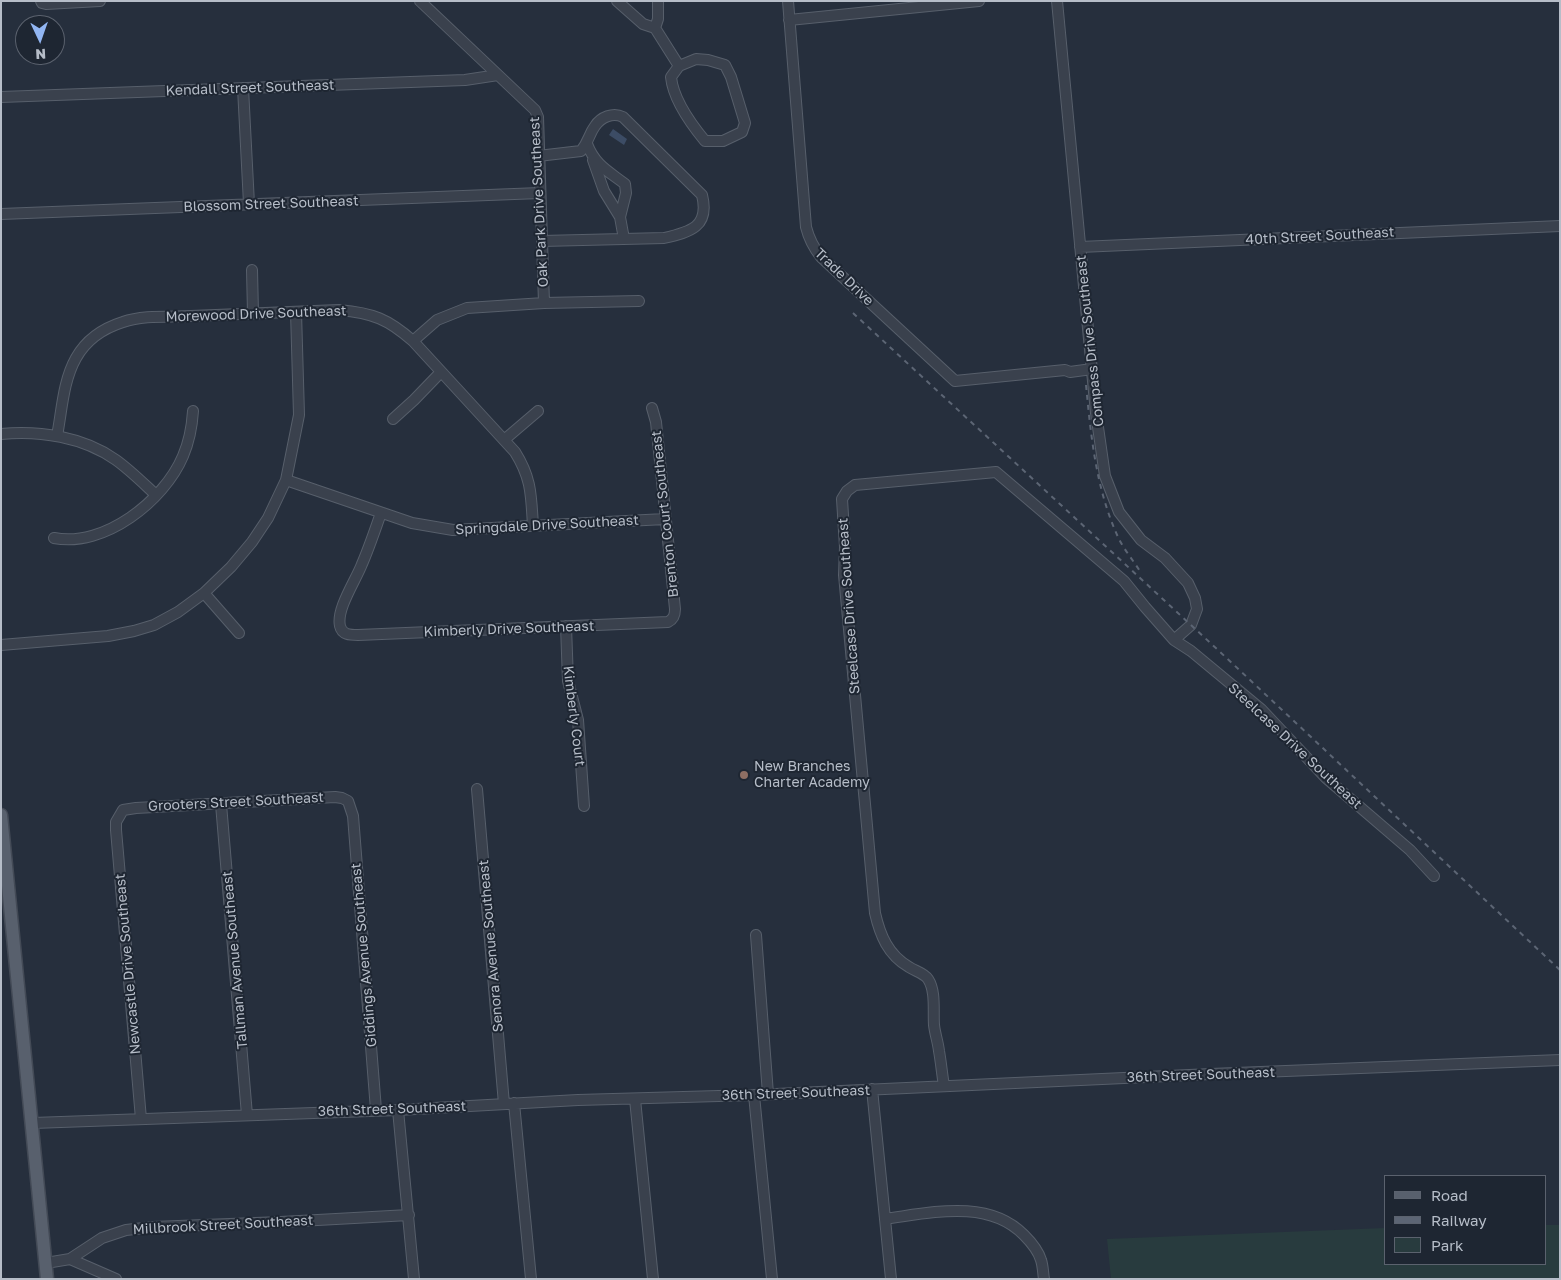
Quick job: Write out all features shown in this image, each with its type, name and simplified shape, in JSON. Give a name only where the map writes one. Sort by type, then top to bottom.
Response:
[{"type":"main road","points":[[1,816],[4,864],[33,1123],[47,1279]]},
{"type":"street","points":[[42,2],[100,1]]},
{"type":"street","name":"Oak Park Drive Southeast","points":[[420,1],[535,110],[538,117],[544,303]]},
{"type":"street","points":[[617,1],[643,24],[655,28],[679,66]]},
{"type":"street","points":[[655,28],[658,19],[658,1]]},
{"type":"street","name":"Trade Drive","points":[[788,1],[806,227],[809,239],[821,257],[955,381],[1092,369]]},
{"type":"street","points":[[789,20],[979,1]]},
{"type":"street","name":"Compass Drive Southeast","points":[[1057,1],[1092,369],[1105,476],[1119,512],[1141,540],[1165,558],[1188,583],[1195,598],[1197,609],[1191,625],[1174,640]]},
{"type":"street","points":[[696,59],[725,65],[731,77],[746,123],[742,132],[723,141],[704,140],[696,130],[672,88],[671,77],[679,66],[696,59]]},
{"type":"street","name":"Kendall Street Southeast","points":[[1,97],[465,80],[498,75]]},
{"type":"street","points":[[243,88],[249,204]]},
{"type":"street","points":[[538,156],[581,151],[587,144],[594,126],[610,114],[617,114],[623,117],[702,195],[705,205],[703,218],[695,228],[683,234],[664,238],[542,240]]},
{"type":"street","points":[[587,144],[604,191],[620,217],[624,239]]},
{"type":"street","points":[[592,156],[602,167],[624,184],[626,193],[620,217]]},
{"type":"street","name":"Blossom Street Southeast","points":[[1,214],[540,193]]},
{"type":"street","name":"40th Street Southeast","points":[[1080,247],[1560,226]]},
{"type":"street","points":[[252,270],[253,314]]},
{"type":"street","points":[[413,341],[437,320],[467,308],[544,303],[639,301]]},
{"type":"street","name":"Morewood Drive Southeast","points":[[57,436],[67,380],[76,358],[92,339],[104,329],[124,321],[139,318],[339,310],[356,312],[376,316],[396,327],[413,341],[504,440],[524,466],[531,490],[533,526]]},
{"type":"street","points":[[1,645],[108,636],[154,625],[178,612],[204,593],[231,567],[252,542],[268,518],[286,480],[299,415],[296,312]]},
{"type":"street","points":[[393,419],[441,372]]},
{"type":"street","name":"Brenton Court Southeast","points":[[652,408],[656,422],[675,609],[675,615],[672,620]]},
{"type":"street","points":[[54,538],[76,540],[121,523],[140,510],[172,476],[182,458],[189,439],[193,411]]},
{"type":"street","points":[[504,440],[538,411]]},
{"type":"street","points":[[1,434],[35,433],[57,436],[86,444],[114,458],[156,495]]},
{"type":"street","name":"Steelcase Drive Southeast","points":[[944,1086],[934,1025],[930,982],[901,961],[884,942],[875,913],[844,575],[845,547],[842,499],[847,491],[856,485],[996,472],[1124,581],[1174,640],[1192,652],[1261,709],[1326,778],[1410,850],[1434,876]]},
{"type":"street","name":"Springdale Drive Southeast","points":[[286,480],[412,523],[453,530],[665,519]]},
{"type":"street","name":"Kimberly Drive Southeast","points":[[381,513],[362,564],[344,604],[339,625],[346,634],[662,623],[672,620]]},
{"type":"street","points":[[204,593],[239,633]]},
{"type":"street","name":"Kimberly Court","points":[[566,626],[568,681],[578,720],[584,806]]},
{"type":"street","name":"Senora Avenue Southeast","points":[[477,789],[509,1104],[531,1279]]},
{"type":"street","name":"Grooters Street Southeast","points":[[123,810],[335,797],[348,801]]},
{"type":"street","name":"Giddings Avenue Southeast","points":[[348,801],[353,816],[376,1110]]},
{"type":"street","name":"Tallman Avenue Southeast","points":[[221,804],[247,1115]]},
{"type":"street","name":"Newcastle Drive Southeast","points":[[123,810],[116,822],[116,830],[141,1119]]},
{"type":"street","points":[[756,935],[768,1094]]},
{"type":"street","name":"36th Street Southeast","points":[[33,1123],[398,1110],[1560,1060]]},
{"type":"street","points":[[872,1090],[891,1279]]},
{"type":"street","points":[[754,1095],[772,1279]]},
{"type":"street","points":[[635,1099],[653,1279]]},
{"type":"street","points":[[398,1110],[414,1279]]},
{"type":"street","points":[[885,1219],[948,1211],[965,1211],[1000,1218],[1017,1228],[1034,1246],[1041,1260],[1044,1279]]},
{"type":"street","name":"Millbrook Street Southeast","points":[[46,1263],[70,1259],[102,1238],[126,1230],[152,1227],[408,1215]]},
{"type":"street","points":[[70,1259],[116,1279]]},
{"type":"green space","points":[[1546,1225],[1560,1225],[1560,1279],[1111,1279],[1107,1239],[1384,1228],[1384,1265],[1546,1265]]},
{"type":"water","points":[[613,129],[627,139],[624,145],[609,135]]},
{"type":"railway","points":[[853,313],[1218,650],[1560,970]]},
{"type":"railway","points":[[1086,385],[1093,443],[1104,500],[1118,537],[1141,573]]},
{"type":"place","name":"New Branches Charter Academy","points":[[744,775]]}]
